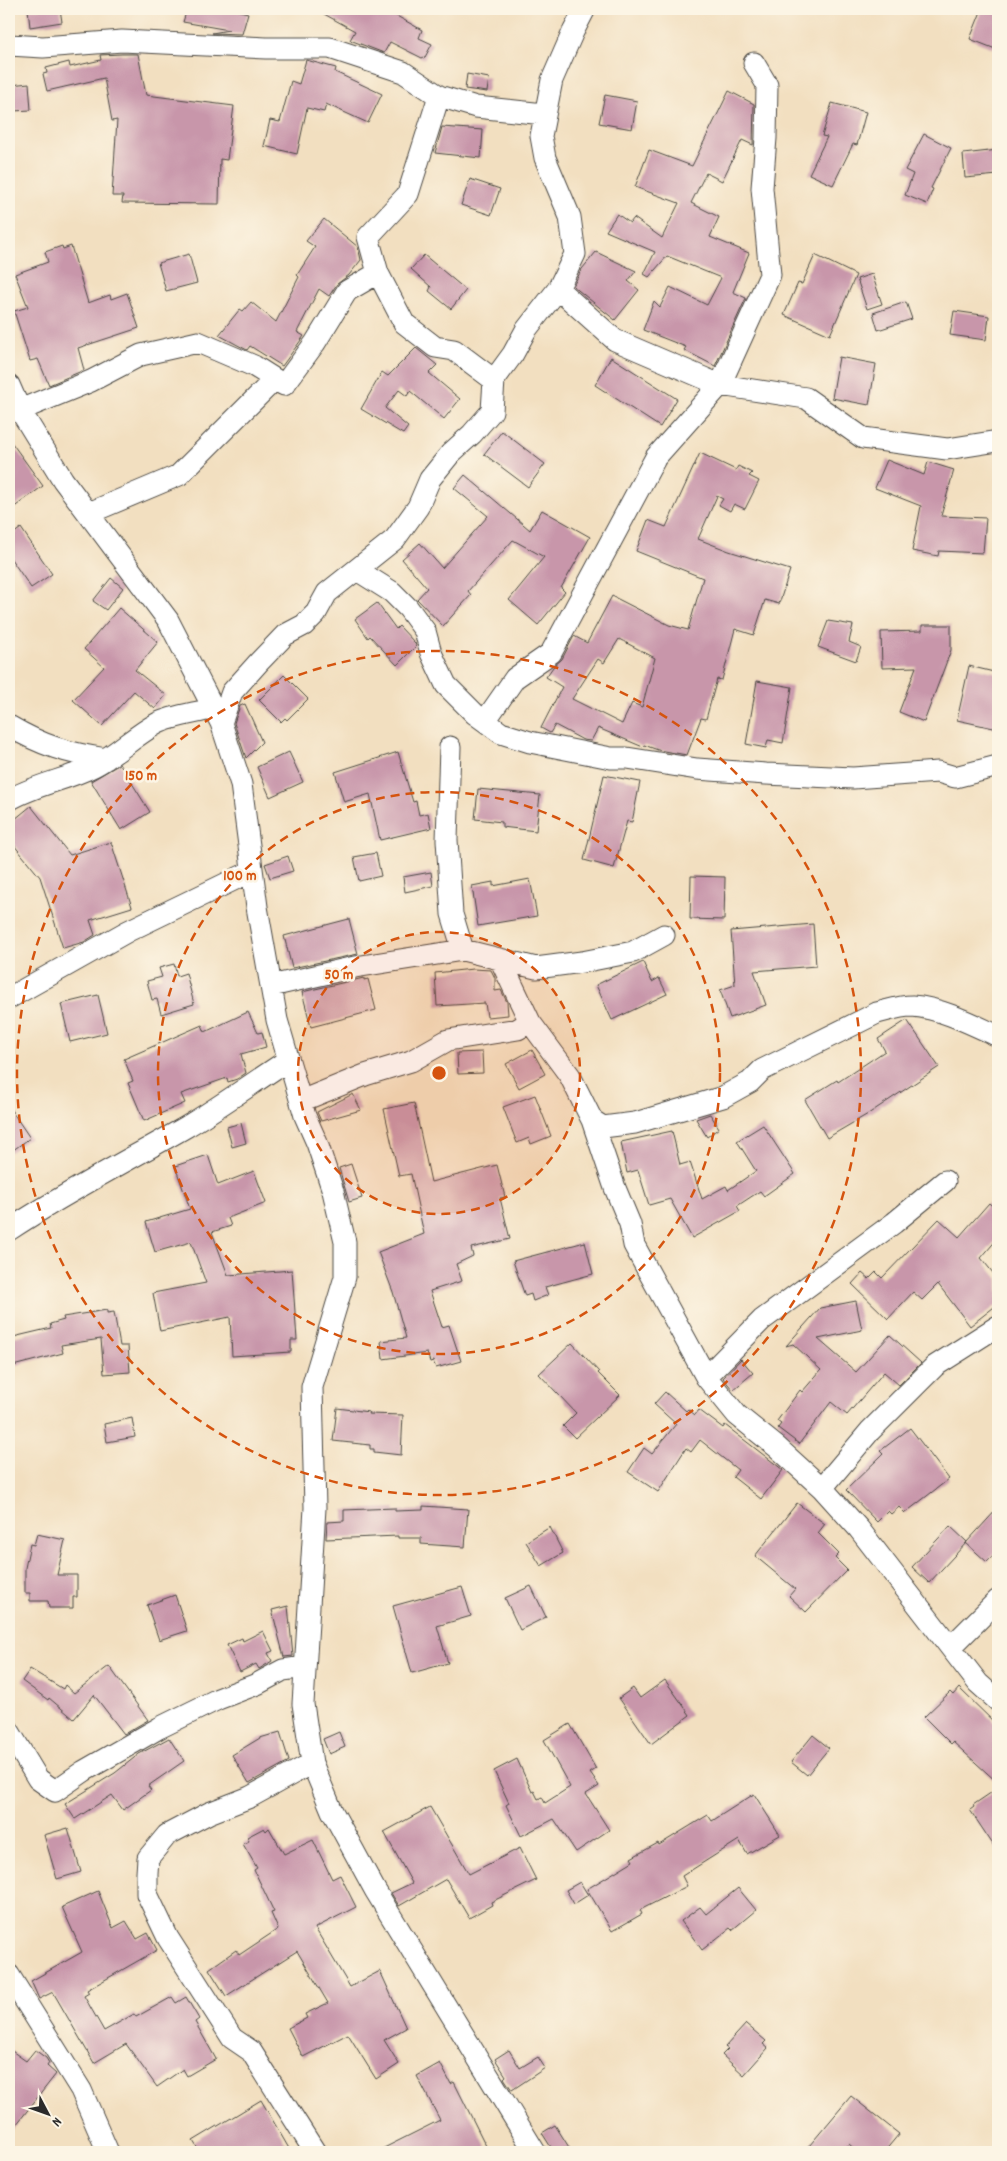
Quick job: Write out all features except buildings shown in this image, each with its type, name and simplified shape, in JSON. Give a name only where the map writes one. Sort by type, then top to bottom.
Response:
[{"type":"street","points":[[9,800],[28,790],[73,775],[106,759],[160,722],[217,715],[232,692],[285,635],[304,625],[316,612],[327,593],[395,539],[418,507],[430,479],[451,453],[472,434],[492,411],[494,380],[526,330],[558,289],[575,254],[570,218],[545,158],[541,136],[552,80],[585,9]]},
{"type":"street","points":[[9,45],[43,47],[122,41],[266,48],[330,48],[403,72],[439,96],[476,107],[544,114]]},
{"type":"street","points":[[485,721],[515,678],[551,653],[656,457],[720,385],[770,276],[762,188],[766,138],[767,85],[754,63]]},
{"type":"street","points":[[439,96],[408,194],[368,237],[378,273],[404,324],[435,347],[454,350],[494,380]]},
{"type":"street","points":[[20,410],[91,381],[141,355],[198,342],[254,366],[284,386],[315,343],[348,291],[378,273]]},
{"type":"street","points":[[558,289],[616,340],[720,385],[806,398],[863,438],[948,450],[998,441]]},
{"type":"street","points":[[89,514],[179,475],[274,380]]},
{"type":"street","points":[[9,385],[20,410],[64,480],[168,620],[190,666],[203,686],[217,715],[240,784],[252,871],[277,1020],[301,1101],[333,1191],[345,1242],[345,1277],[312,1387],[315,1508],[303,1704],[312,1763],[332,1811],[375,1890],[535,2152]]},
{"type":"street","points":[[357,570],[392,592],[408,608],[425,631],[431,653],[446,686],[501,733],[530,742],[611,758],[627,758],[697,769],[853,778],[938,772],[955,777],[998,766]]},
{"type":"street","points":[[203,686],[232,692]]},
{"type":"street","points":[[9,726],[46,746],[73,754],[106,759]]},
{"type":"street","points":[[450,747],[447,840],[452,914],[463,950]]},
{"type":"street","points":[[9,998],[128,931],[252,871]]},
{"type":"street","points":[[271,986],[355,967],[463,950],[501,961],[536,968],[582,962],[633,952],[664,935]]},
{"type":"street","points":[[501,961],[530,1022],[570,1076],[592,1120],[630,1224],[634,1245],[706,1377],[737,1415],[778,1448],[822,1488],[859,1529],[978,1683],[998,1701]]},
{"type":"street","points":[[592,1120],[603,1127],[635,1123],[723,1098],[750,1082],[762,1070],[877,1013],[897,1007],[913,1006],[935,1011],[998,1036]]},
{"type":"street","points":[[301,1101],[365,1075],[411,1061],[448,1040],[518,1029],[530,1022]]},
{"type":"street","points":[[9,1230],[49,1202],[110,1171],[189,1125],[288,1060]]},
{"type":"street","points":[[706,1377],[762,1320],[894,1223],[944,1181]]},
{"type":"street","points":[[822,1488],[870,1431],[935,1366],[998,1326]]},
{"type":"street","points":[[951,1647],[998,1600]]},
{"type":"street","points":[[9,1731],[38,1779],[55,1791],[100,1761],[159,1728],[218,1699],[258,1684],[283,1670],[305,1667]]},
{"type":"street","points":[[312,1763],[250,1797],[209,1813],[167,1835],[148,1858],[147,1894],[168,1938],[232,2038],[251,2051],[315,2152]]},
{"type":"street","points":[[9,1975],[81,2090],[108,2152]]}]
